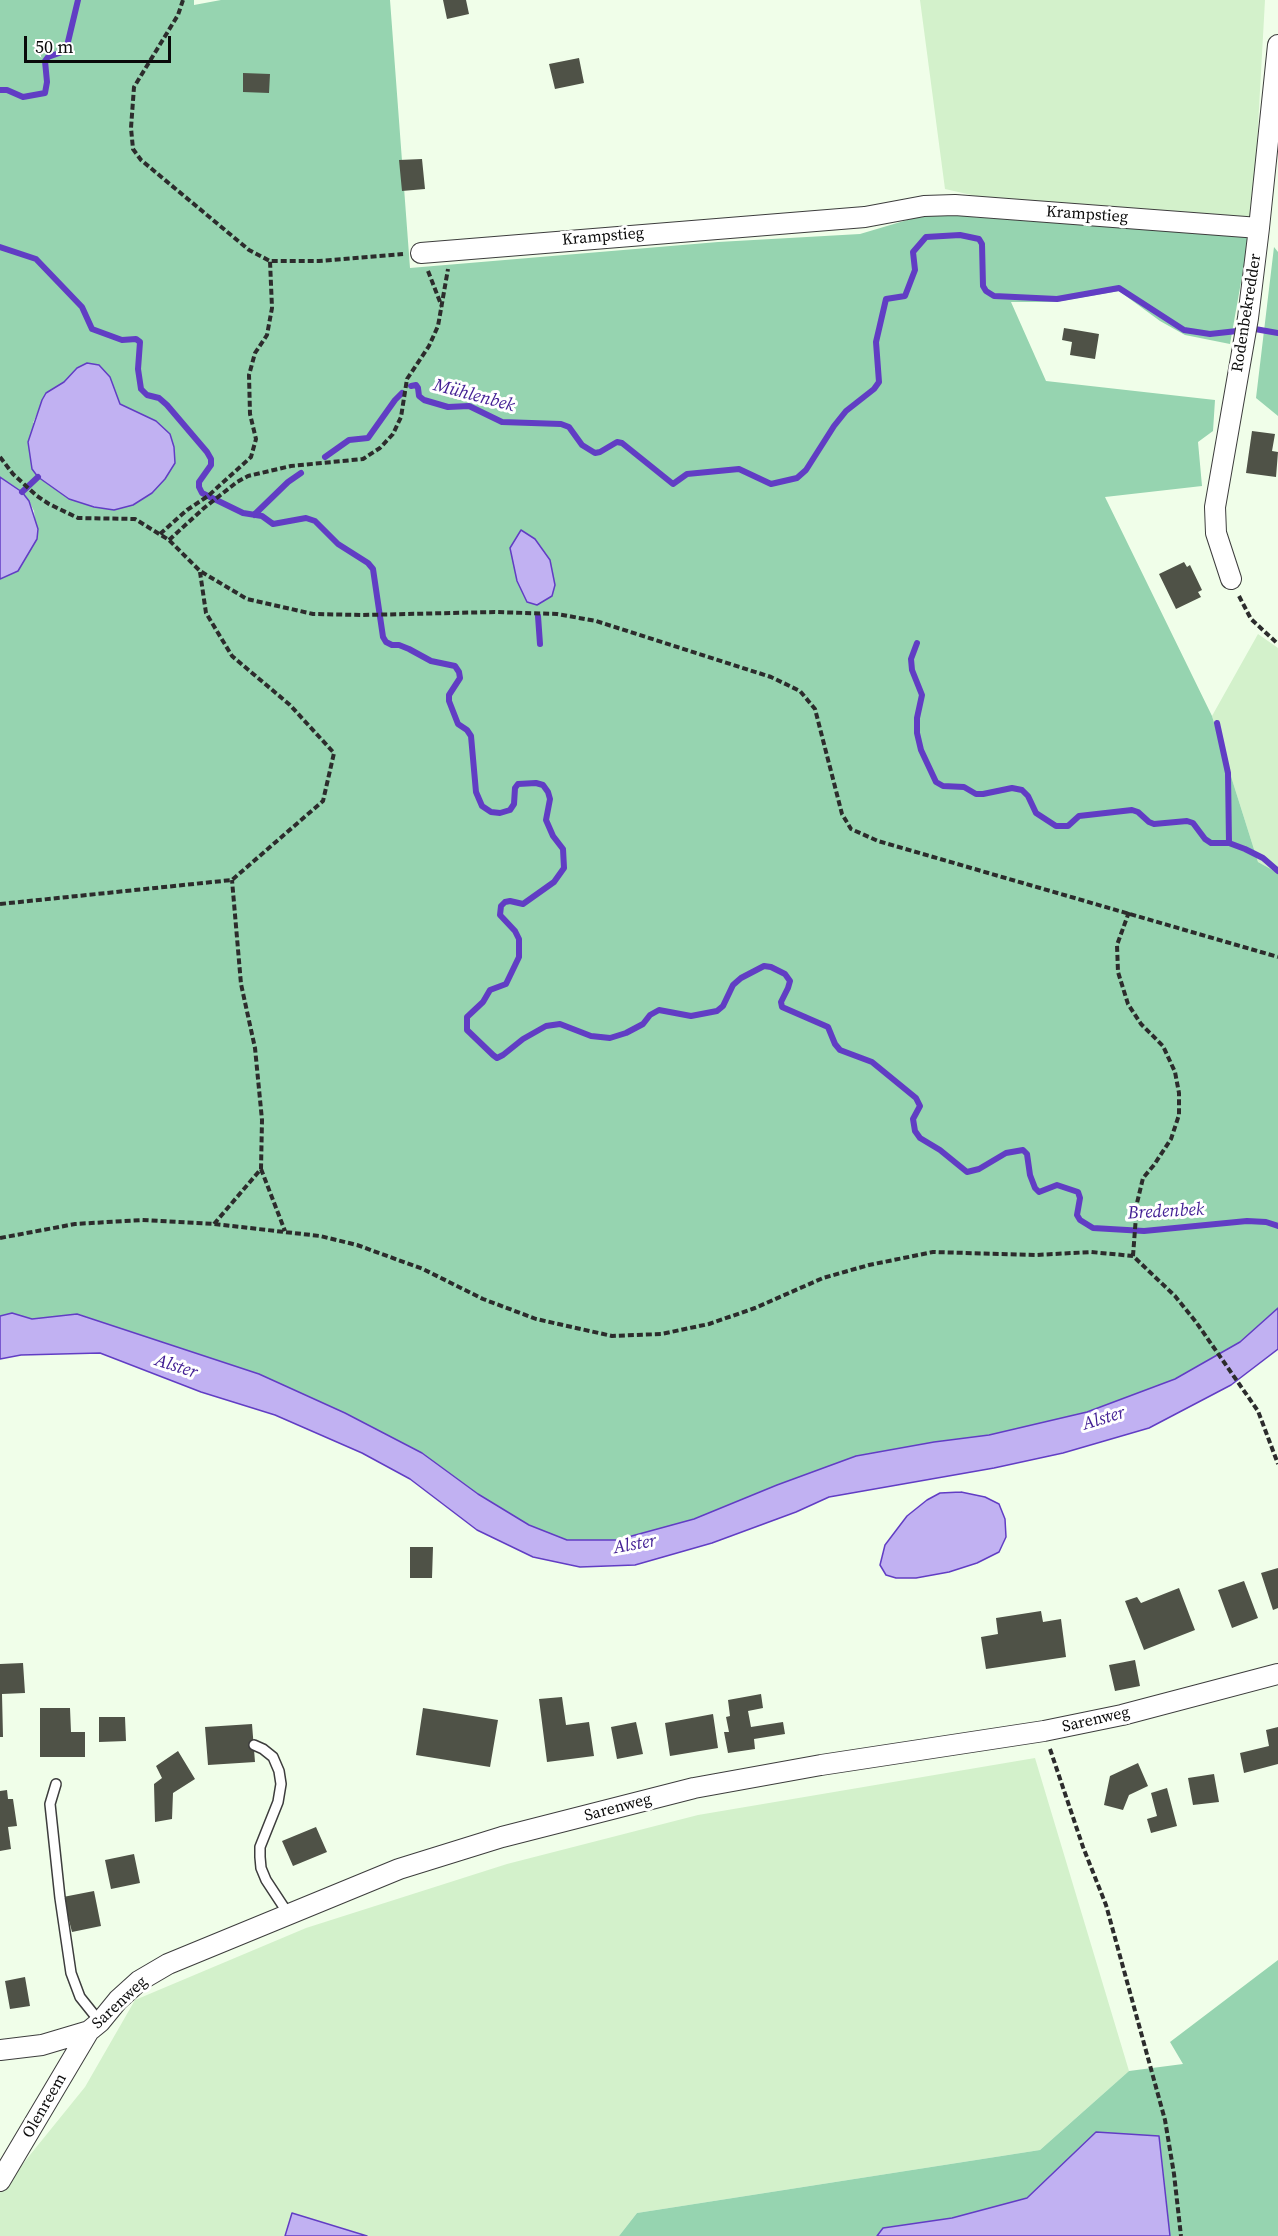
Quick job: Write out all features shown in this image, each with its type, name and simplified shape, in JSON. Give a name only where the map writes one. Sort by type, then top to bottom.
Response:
[{"type":"street","name":"Rodenbekredder","points":[[1231,579],[1216,532],[1215,507],[1248,318],[1278,45]]},
{"type":"street","name":"Krampstieg","points":[[421,253],[865,217],[924,206],[955,205],[1259,228]]},
{"type":"street","name":"Sarenweg","points":[[0,2050],[42,2045],[95,2027],[118,2000],[139,1981],[168,1964],[399,1869],[481,1843],[694,1788],[821,1765],[1044,1731],[1122,1715],[1278,1674]]},
{"type":"street","name":"Olenreem","points":[[0,2181],[95,2027]]},
{"type":"lane","points":[[254,1745],[273,1757],[279,1771],[281,1784],[278,1802],[260,1847],[260,1857],[261,1868],[266,1880],[289,1915]]},
{"type":"lane","points":[[56,1784],[50,1804],[71,1973],[95,2027]]},
{"type":"path","points":[[183,0],[178,15],[134,87],[131,128],[133,149],[141,160],[249,250],[270,261],[319,261],[421,253],[442,307]]},
{"type":"path","points":[[170,540],[204,508],[248,476],[291,466],[363,459],[380,448],[393,434],[401,417],[407,379],[429,346],[438,326],[451,250]]},
{"type":"path","points":[[160,534],[187,510],[208,496],[251,457],[256,439],[250,414],[249,375],[255,353],[267,335],[272,308],[270,261]]},
{"type":"path","points":[[0,457],[13,474],[37,496],[78,518],[135,519],[170,540],[200,571],[247,599],[313,614],[495,612],[556,614],[596,621],[771,677],[800,691],[815,709],[842,814],[851,829],[878,841],[1278,957]]},
{"type":"path","points":[[0,904],[232,880],[323,801],[334,753],[290,705],[232,656],[206,613],[200,571]]},
{"type":"path","points":[[1231,579],[1251,619],[1278,644]]},
{"type":"path","points":[[232,880],[241,984],[256,1058],[262,1120],[261,1169],[285,1231]]},
{"type":"path","points":[[1129,912],[1117,945],[1118,972],[1128,1004],[1141,1024],[1162,1046],[1175,1072],[1179,1093],[1179,1115],[1171,1140],[1143,1178],[1137,1203],[1133,1256]]},
{"type":"path","points":[[214,1224],[261,1169]]},
{"type":"path","points":[[0,1238],[75,1224],[142,1220],[214,1224],[320,1236],[357,1245],[423,1269],[483,1299],[536,1319],[612,1336],[661,1334],[709,1324],[755,1308],[824,1278],[869,1265],[933,1252],[1036,1255],[1091,1252],[1133,1256],[1175,1296],[1196,1322],[1258,1411],[1278,1464]]},
{"type":"path","points":[[1047,1741],[1083,1847],[1106,1905],[1165,2120],[1181,2236]]},
{"type":"green space","points":[[0,0],[194,0],[194,5],[221,0],[390,0],[410,268],[718,242],[860,234],[941,210],[972,217],[1249,237],[1230,344],[1185,335],[1160,321],[1119,291],[1056,302],[1011,302],[1046,381],[1215,400],[1213,431],[1198,442],[1202,486],[1105,497],[1212,716],[1258,862],[1278,873],[1278,1308],[1240,1342],[1175,1379],[1087,1412],[989,1435],[856,1456],[694,1519],[617,1540],[567,1540],[529,1525],[478,1494],[151,1339],[78,1314],[32,1319],[12,1313],[0,1316],[0,579],[18,571],[37,539],[34,511],[29,501],[22,492],[0,477]],"holes":[[[77,368],[115,394],[120,404],[130,409],[33,423],[46,393],[64,382]]]},
{"type":"green space","points":[[920,0],[1265,0],[1253,217],[976,196],[945,189]]},
{"type":"green space","points":[[1274,247],[1278,252],[1278,416],[1256,398]]},
{"type":"green space","points":[[1258,634],[1278,648],[1278,873],[1258,862],[1212,716]]},
{"type":"green space","points":[[1035,1758],[1129,2071],[1040,2150],[637,2213],[619,2236],[367,2236],[292,2213],[285,2236],[0,2236],[0,2192],[85,2087],[135,2000],[306,1928],[507,1864],[698,1815]]},
{"type":"green space","points":[[1278,1960],[1278,2236],[1170,2236],[1159,2136],[1096,2132],[1027,2198],[952,2218],[883,2228],[877,2236],[619,2236],[637,2213],[1040,2150],[1129,2071],[1183,2064],[1170,2042]]},
{"type":"water","points":[[87,363],[99,365],[110,377],[120,404],[156,421],[170,434],[174,447],[175,463],[152,493],[133,505],[114,510],[94,507],[69,499],[38,477],[32,469],[28,442],[42,400],[46,393],[64,382],[77,368]]},
{"type":"water","points":[[0,477],[22,492],[29,501],[38,529],[37,539],[18,571],[0,579]]},
{"type":"water","points":[[521,530],[535,539],[550,560],[555,585],[552,596],[537,605],[527,602],[517,581],[510,548]]},
{"type":"water","name":"Alster","points":[[1278,1308],[1278,1349],[1231,1385],[1149,1428],[1063,1453],[994,1468],[829,1497],[796,1512],[712,1543],[635,1565],[580,1567],[533,1557],[477,1530],[410,1479],[362,1453],[275,1415],[201,1392],[100,1353],[21,1355],[0,1359],[0,1316],[12,1313],[32,1319],[77,1314],[259,1374],[345,1413],[422,1453],[478,1494],[529,1525],[567,1540],[617,1540],[694,1519],[856,1456],[989,1435],[1087,1412],[1175,1379],[1240,1342]]},
{"type":"water","points":[[961,1492],[985,1497],[999,1504],[1005,1519],[1006,1537],[999,1552],[977,1563],[949,1572],[916,1578],[896,1578],[886,1575],[880,1565],[885,1545],[907,1516],[940,1493]]},
{"type":"water","points":[[1096,2132],[1159,2136],[1170,2236],[877,2236],[883,2228],[952,2218],[1027,2198]]},
{"type":"water","points":[[292,2213],[367,2236],[285,2236]]},
{"type":"building","points":[[443,0],[466,0],[469,14],[447,19]]},
{"type":"building","points":[[579,58],[584,83],[555,89],[549,64]]},
{"type":"building","points":[[243,73],[270,74],[269,93],[243,92]]},
{"type":"building","points":[[422,159],[425,189],[402,191],[399,160]]},
{"type":"building","points":[[1064,328],[1099,334],[1095,359],[1070,355],[1072,342],[1062,340]]},
{"type":"building","points":[[1252,431],[1275,434],[1272,451],[1278,452],[1276,477],[1246,473]]},
{"type":"building","points":[[1184,562],[1187,567],[1190,565],[1202,590],[1198,592],[1201,597],[1176,609],[1159,574]]},
{"type":"building","points":[[410,1547],[433,1547],[432,1578],[410,1578]]},
{"type":"building","points":[[1278,1568],[1278,1608],[1273,1610],[1261,1573]]},
{"type":"building","points":[[1244,1581],[1258,1618],[1232,1628],[1218,1590]]},
{"type":"building","points":[[1179,1588],[1195,1630],[1144,1650],[1125,1601],[1137,1597],[1141,1603]]},
{"type":"building","points":[[1041,1611],[1043,1622],[1061,1619],[1066,1657],[986,1669],[981,1637],[998,1634],[996,1618]]},
{"type":"building","points":[[1135,1660],[1140,1686],[1115,1691],[1109,1665]]},
{"type":"building","points":[[23,1663],[25,1693],[2,1694],[3,1737],[0,1737],[0,1664]]},
{"type":"building","points":[[761,1694],[763,1708],[748,1711],[751,1727],[783,1722],[785,1734],[754,1739],[755,1749],[728,1753],[724,1732],[729,1732],[726,1717],[730,1716],[728,1700]]},
{"type":"building","points":[[562,1697],[566,1725],[589,1722],[594,1756],[547,1762],[539,1699]]},
{"type":"building","points":[[40,1708],[70,1708],[71,1732],[85,1732],[85,1757],[40,1757]]},
{"type":"building","points":[[423,1708],[498,1720],[490,1767],[416,1755]]},
{"type":"building","points":[[713,1714],[718,1748],[670,1756],[665,1723]]},
{"type":"building","points":[[99,1717],[125,1717],[126,1741],[99,1742]]},
{"type":"building","points":[[636,1722],[643,1754],[617,1759],[611,1727]]},
{"type":"building","points":[[252,1724],[255,1762],[208,1765],[205,1727]]},
{"type":"building","points":[[1278,1727],[1278,1764],[1244,1773],[1240,1753],[1269,1746],[1266,1730]]},
{"type":"building","points":[[178,1751],[195,1779],[173,1793],[172,1819],[155,1822],[154,1784],[162,1778],[156,1766]]},
{"type":"building","points":[[1138,1763],[1148,1786],[1129,1795],[1123,1810],[1104,1805],[1110,1776]]},
{"type":"building","points":[[1214,1774],[1219,1802],[1193,1805],[1188,1778]]},
{"type":"building","points":[[1167,1788],[1177,1826],[1151,1833],[1147,1819],[1157,1816],[1151,1793]]},
{"type":"building","points":[[7,1790],[8,1799],[13,1799],[17,1826],[8,1827],[11,1849],[0,1851],[0,1791]]},
{"type":"building","points":[[316,1827],[327,1852],[293,1866],[282,1841]]},
{"type":"building","points":[[134,1854],[140,1883],[111,1889],[105,1860]]},
{"type":"building","points":[[94,1891],[101,1926],[72,1932],[63,1897]]},
{"type":"building","points":[[25,1977],[30,2006],[10,2009],[5,1981]]},
{"type":"waterway","name":"Bredenbek","points":[[0,90],[7,90],[23,97],[45,93],[47,82],[45,61],[48,57],[62,52],[67,46],[78,0]]},
{"type":"waterway","name":"Mühlenbek","points":[[411,386],[416,385],[419,396],[424,400],[448,407],[469,406],[502,422],[561,424],[569,427],[582,445],[595,453],[617,442],[622,443],[673,484],[687,474],[739,469],[771,484],[797,478],[806,470],[846,411],[874,389],[879,382],[876,342],[886,299],[905,296],[915,270],[913,252],[926,237],[960,235],[979,239],[982,244],[983,286],[994,296],[1057,299],[1119,288],[1184,330],[1210,334],[1255,329],[1278,333]]},
{"type":"waterway","name":"Bredenbek","points":[[0,247],[36,259],[82,307],[92,329],[122,340],[136,339],[140,342],[138,369],[141,389],[147,395],[159,398],[167,405],[211,459],[211,465],[199,482],[202,493],[243,513],[262,516],[273,524],[306,518],[315,521],[338,544],[368,563],[373,569],[383,637],[386,642],[409,649],[431,661],[455,666],[459,672],[460,678],[449,695],[449,701],[458,724],[471,736],[476,792],[482,806],[491,812],[500,813],[510,810],[514,804],[515,788],[518,784],[536,783],[543,785],[548,792],[550,799],[546,820],[553,836],[563,849],[564,868],[554,882],[523,904],[510,901],[501,906],[500,915],[515,931],[519,939],[519,957],[506,984],[490,990],[483,1002],[467,1017],[467,1030],[493,1055],[497,1058],[503,1055],[523,1039],[546,1026],[560,1024],[591,1036],[610,1038],[643,1024],[650,1015],[659,1010],[691,1016],[717,1011],[723,1006],[733,985],[741,978],[764,966],[771,967],[785,974],[790,981],[781,1002],[782,1007],[828,1027],[840,1050],[872,1062],[916,1098],[920,1106],[913,1119],[915,1131],[920,1138],[940,1150],[967,1172],[979,1169],[1006,1153],[1023,1150],[1027,1154],[1030,1175],[1035,1188],[1039,1192],[1057,1185],[1078,1192],[1080,1198],[1077,1215],[1080,1220],[1093,1228],[1144,1231],[1247,1221],[1266,1222],[1278,1226]]},
{"type":"waterway","name":"Mühlenbek","points":[[325,457],[349,440],[368,438],[402,393]]},
{"type":"waterway","name":"Mühlenbek","points":[[254,515],[288,482],[301,473]]},
{"type":"waterway","points":[[22,492],[38,477]]},
{"type":"waterway","points":[[538,616],[540,644]]},
{"type":"waterway","points":[[917,643],[911,659],[912,670],[922,695],[917,718],[917,733],[921,750],[936,782],[943,786],[964,787],[976,794],[1012,788],[1022,790],[1028,796],[1036,813],[1056,826],[1068,826],[1079,816],[1132,810],[1154,824],[1187,821],[1193,823],[1211,843],[1229,843],[1245,849],[1263,858],[1278,871]]},
{"type":"waterway","points":[[1217,723],[1228,773],[1229,843]]}]
